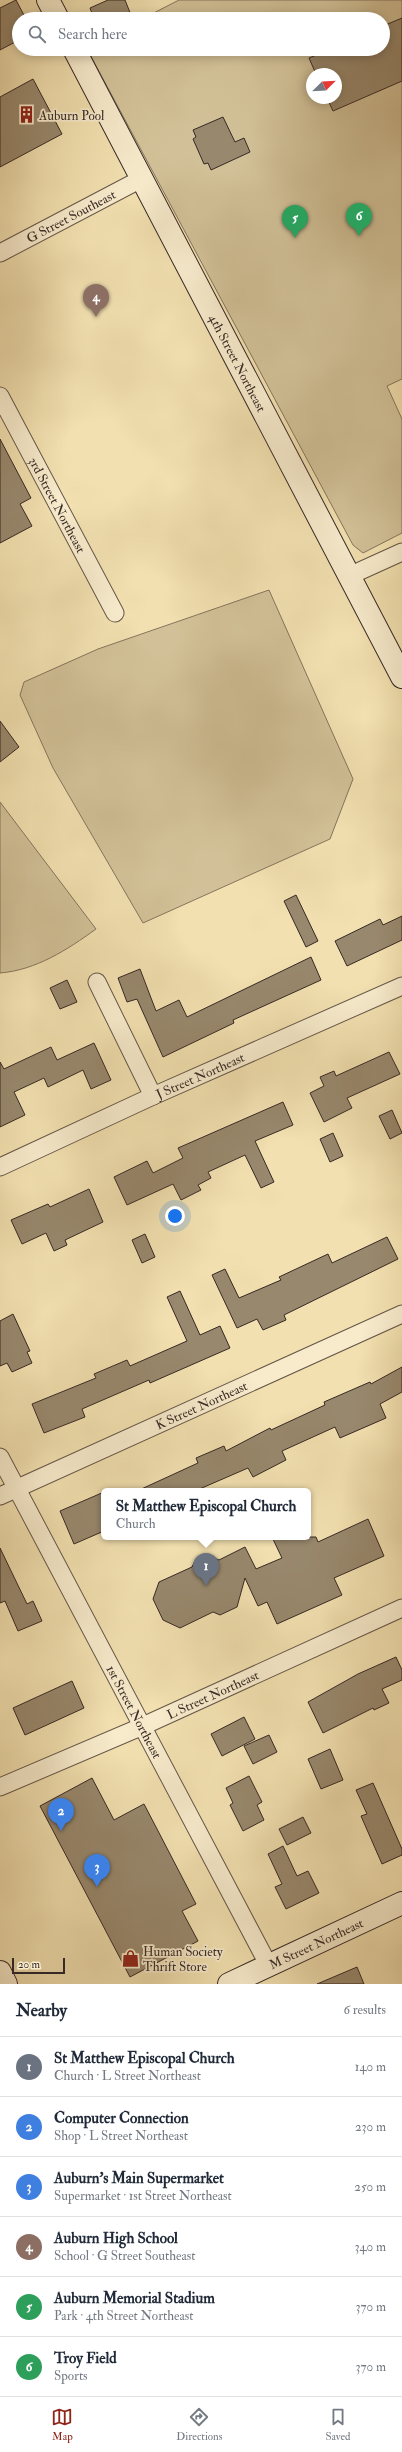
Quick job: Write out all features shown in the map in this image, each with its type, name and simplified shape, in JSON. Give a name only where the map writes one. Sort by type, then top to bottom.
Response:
[{"type":"street","points":[[48,0],[54,12]]},
{"type":"street","name":"4th Street Northeast","points":[[78,56],[402,677]]},
{"type":"street","name":"G Street Southeast","points":[[0,253],[141,179]]},
{"type":"street","name":"3rd Street Northeast","points":[[0,396],[115,613]]},
{"type":"street","points":[[349,576],[402,552]]},
{"type":"street","points":[[97,982],[153,1096]]},
{"type":"street","name":"J Street Northeast","points":[[0,1167],[153,1096],[402,986]]},
{"type":"street","name":"K Street Northeast","points":[[0,1496],[402,1314]]},
{"type":"street","name":"1st Street Northeast","points":[[0,1457],[144,1726],[269,1966]]},
{"type":"street","name":"L Street Northeast","points":[[0,1787],[144,1726],[402,1608]]},
{"type":"street","name":"M Street Northeast","points":[[229,1984],[402,1903]]},
{"type":"street","points":[[0,1972],[6,1984]]},
{"type":"shaded area","points":[[179,0],[402,0],[402,379],[387,386],[402,419],[402,533],[363,553],[353,545],[91,56],[390,56],[390,12],[156,12]]},
{"type":"shaded area","points":[[269,590],[353,779],[330,839],[143,923],[53,768],[20,695],[24,682],[98,649]]},
{"type":"shaded area","points":[[0,802],[96,929],[51,958],[26,968],[0,973]]},
{"type":"building","points":[[16,0],[22,12],[12,12],[12,44],[0,50],[0,8]]},
{"type":"building","points":[[108,0],[125,0],[130,12],[91,12],[90,8]]},
{"type":"building","points":[[402,18],[402,81],[333,111],[330,104],[342,104],[342,68],[313,68],[309,58],[314,56],[390,56],[390,23]]},
{"type":"building","name":"Auburn Pool","points":[[33,79],[62,134],[0,167],[0,97]]},
{"type":"building","points":[[223,117],[235,142],[244,138],[250,152],[211,170],[208,163],[204,164],[193,139],[196,137],[193,130]]},
{"type":"building","points":[[0,439],[31,498],[20,504],[32,526],[0,543]]},
{"type":"building","points":[[0,721],[19,747],[0,762]]},
{"type":"building","points":[[296,895],[318,941],[306,947],[284,901]]},
{"type":"building","points":[[402,916],[402,940],[347,966],[335,941],[380,919],[383,925]]},
{"type":"building","points":[[311,957],[321,980],[233,1020],[234,1023],[163,1057],[137,999],[127,1002],[118,978],[140,969],[156,1011],[179,1000],[187,1017]]},
{"type":"building","points":[[67,980],[77,1002],[60,1009],[50,988]]},
{"type":"building","points":[[94,1043],[111,1080],[91,1089],[83,1070],[48,1087],[44,1078],[14,1092],[25,1115],[0,1127],[0,1062],[4,1069],[51,1047],[57,1060]]},
{"type":"building","points":[[389,1052],[400,1074],[347,1098],[352,1108],[324,1122],[310,1093],[324,1086],[320,1077],[334,1071],[336,1076]]},
{"type":"building","points":[[283,1102],[293,1125],[255,1141],[274,1182],[261,1188],[245,1155],[208,1172],[211,1178],[198,1185],[201,1190],[181,1200],[173,1184],[127,1205],[114,1177],[147,1161],[153,1173],[183,1158],[178,1148]]},
{"type":"building","points":[[392,1110],[402,1133],[390,1139],[379,1116]]},
{"type":"building","points":[[333,1133],[343,1156],[330,1162],[320,1139]]},
{"type":"building","points":[[89,1189],[103,1222],[65,1240],[67,1245],[54,1251],[46,1233],[22,1244],[11,1220],[48,1204],[50,1207]]},
{"type":"building","points":[[145,1234],[155,1257],[142,1263],[132,1240]]},
{"type":"building","points":[[387,1237],[398,1259],[284,1315],[286,1320],[263,1330],[257,1319],[237,1328],[212,1275],[225,1269],[239,1298],[281,1280],[279,1277],[328,1254],[332,1263]]},
{"type":"building","points":[[180,1291],[200,1335],[220,1326],[230,1348],[150,1383],[149,1380],[82,1409],[85,1417],[44,1433],[32,1404],[96,1378],[94,1374],[127,1360],[130,1366],[187,1341],[167,1297]]},
{"type":"building","points":[[13,1314],[30,1351],[27,1352],[32,1363],[12,1372],[7,1363],[0,1366],[0,1321]]},
{"type":"building","points":[[402,1367],[402,1392],[380,1404],[386,1418],[340,1438],[335,1427],[282,1451],[286,1460],[253,1477],[248,1468],[202,1488],[144,1488],[198,1463],[196,1458],[224,1446],[226,1451],[270,1428],[271,1430],[325,1405],[324,1402],[370,1382],[371,1384]]},
{"type":"building","points":[[101,1493],[101,1532],[74,1544],[60,1511]]},
{"type":"building","points":[[368,1519],[384,1556],[334,1578],[342,1595],[277,1624],[267,1602],[258,1606],[245,1578],[237,1607],[220,1615],[213,1612],[180,1628],[163,1620],[153,1599],[159,1582],[192,1567],[195,1561],[208,1555],[219,1560],[245,1547],[256,1569],[282,1558],[273,1540],[311,1540],[311,1537],[316,1537],[318,1542]]},
{"type":"building","points":[[0,1548],[27,1604],[33,1601],[42,1621],[18,1631],[5,1601],[0,1603]]},
{"type":"building","points":[[396,1657],[402,1670],[402,1680],[382,1689],[389,1703],[374,1710],[373,1708],[323,1733],[308,1702],[358,1674]]},
{"type":"building","points":[[72,1681],[84,1708],[25,1735],[13,1708]]},
{"type":"building","points":[[244,1717],[255,1739],[222,1756],[211,1734]]},
{"type":"building","points":[[269,1735],[277,1752],[253,1764],[244,1746]]},
{"type":"building","points":[[330,1749],[343,1780],[321,1789],[308,1759]]},
{"type":"building","points":[[249,1776],[262,1802],[257,1805],[264,1820],[243,1831],[230,1805],[233,1803],[226,1788]]},
{"type":"building","points":[[92,1778],[114,1820],[144,1804],[196,1904],[182,1911],[198,1941],[130,1977],[40,1806]]},
{"type":"building","points":[[373,1783],[402,1849],[402,1855],[382,1864],[361,1816],[367,1814],[356,1790]]},
{"type":"building","points":[[303,1817],[311,1833],[287,1845],[279,1829]]},
{"type":"building","points":[[283,1846],[297,1876],[308,1871],[319,1893],[286,1909],[275,1887],[282,1884],[268,1854]]},
{"type":"building","points":[[357,1967],[364,1984],[317,1984]]},
{"type":"place","name":"Auburn Pool","points":[[26,115]]},
{"type":"place","name":"Troy Field","points":[[359,236]]},
{"type":"place","name":"Auburn Memorial Stadium","points":[[295,238]]},
{"type":"place","name":"Auburn High School","points":[[96,317]]},
{"type":"place","name":"St Matthew Episcopal Church","points":[[206,1586]]},
{"type":"place","name":"Computer Connection","points":[[61,1831]]},
{"type":"place","name":"Auburn's Main Supermarket","points":[[97,1887]]},
{"type":"place","name":"Human Society Thrift Store","points":[[130,1958]]}]
